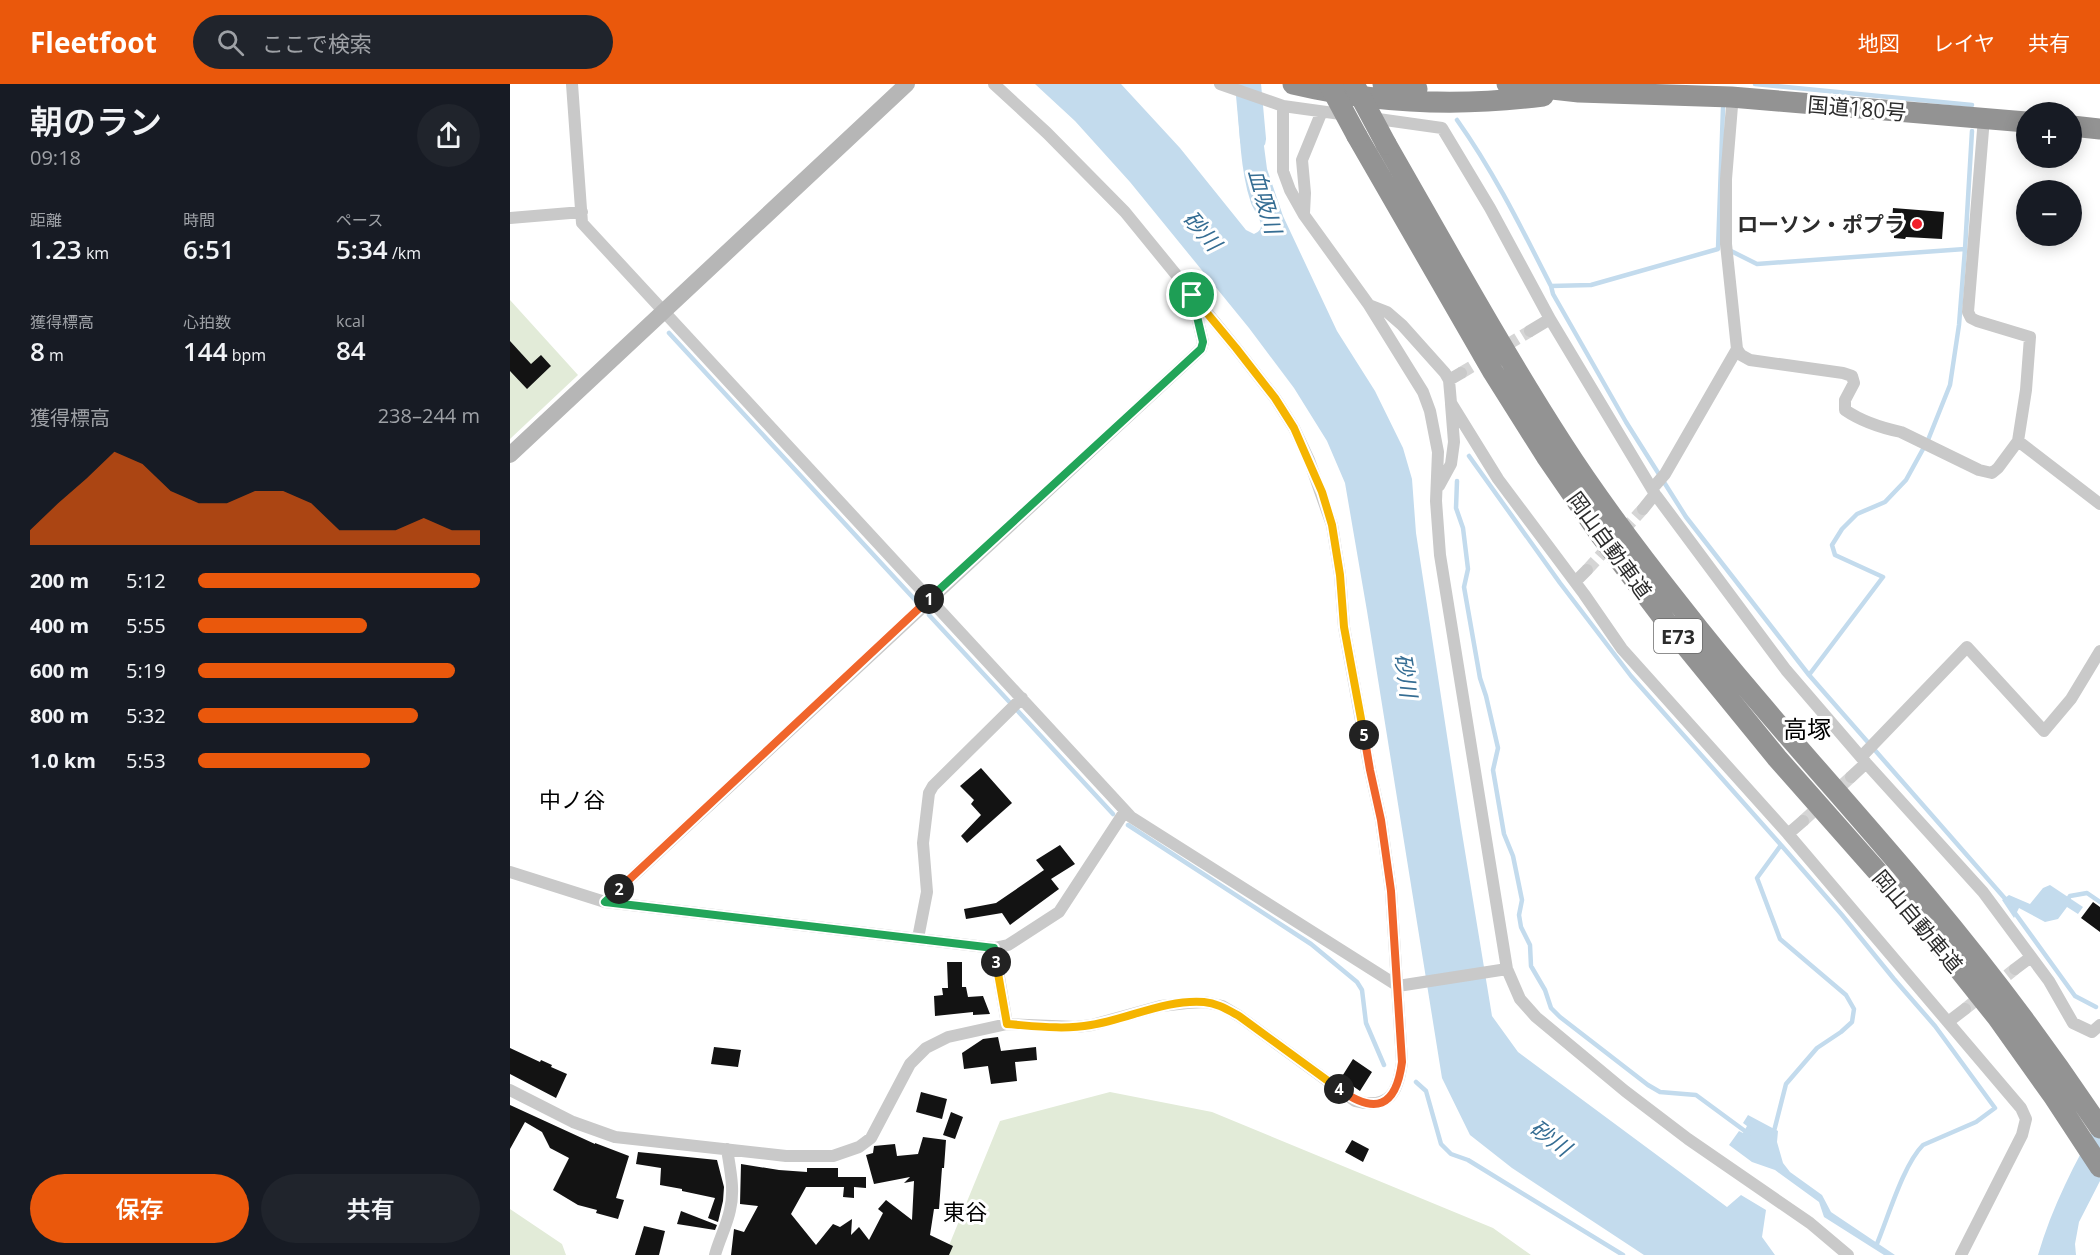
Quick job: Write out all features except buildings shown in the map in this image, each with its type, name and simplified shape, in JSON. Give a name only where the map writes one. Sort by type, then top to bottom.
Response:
[{"type":"highway","points":[[1293,84],[1346,95],[1398,101],[1512,100],[1579,92]]},
{"type":"highway","name":"岡山自動車道","points":[[1329,84],[1493,372],[1546,456],[1601,536],[1667,623],[1777,758],[1914,913],[1997,1017],[2100,1167]]},
{"type":"highway","name":"岡山自動車道","points":[[1354,84],[1386,144],[1524,380],[1617,524],[1786,734],[1928,898],[2013,1004],[2100,1128]]},
{"type":"highway","name":"国道180号","points":[[1383,84],[1456,93],[1516,96],[1579,92]]},
{"type":"highway","name":"国道180号","points":[[1507,84],[1579,92],[1731,97],[2016,121]]},
{"type":"highway","points":[[2082,127],[2100,129]]},
{"type":"street","points":[[572,84],[582,224],[929,599],[1017,704],[1131,817],[1403,985],[1502,970]]},
{"type":"street","points":[[510,455],[907,84]]},
{"type":"street","points":[[510,1090],[573,1122],[615,1137],[786,1156],[833,1156],[847,1153],[871,1138],[910,1064],[926,1048],[948,1037],[1007,1024],[1084,1026],[1161,1006],[1205,1002],[1222,1006],[1239,1016],[1356,1101],[1372,1104],[1388,1100],[1393,1094],[1401,1072],[1403,985],[1381,820],[1344,627],[1340,575],[1332,525],[1322,492],[1294,428],[1275,398],[1236,348],[1125,212],[1047,133],[994,84]]},
{"type":"street","points":[[1222,85],[1283,106],[1442,128],[1490,208],[1550,319],[1657,485],[1786,670],[1868,753],[1966,872],[2049,981],[2073,1023],[2092,1032],[2100,1025]]},
{"type":"street","points":[[1731,97],[1726,179],[1726,249],[1737,349],[1741,355],[1750,360],[1852,376],[1854,383],[1845,400],[1845,410],[1852,415],[1901,432],[1979,470],[1992,472],[1998,468],[2018,441],[2026,390],[2030,337],[1977,321],[1971,318],[1968,312],[1984,118]]},
{"type":"street","points":[[1283,106],[1283,171],[1290,190],[1304,215],[1369,305],[1423,392],[1430,411],[1438,452],[1436,501],[1440,555],[1502,970],[1520,999],[1536,1017],[1625,1091],[1688,1139],[1810,1223],[1848,1255]]},
{"type":"street","points":[[1304,215],[1302,159],[1320,116]]},
{"type":"street","points":[[510,218],[582,212]]},
{"type":"street","points":[[605,902],[1201,349],[1203,342],[1192,295]]},
{"type":"street","points":[[1369,305],[1387,312],[1402,325],[1449,380],[1454,442],[1451,464],[1437,491]]},
{"type":"street","points":[[1530,331],[1550,319]]},
{"type":"street","points":[[1643,509],[1737,349]]},
{"type":"street","points":[[1449,380],[1461,373]]},
{"type":"street","points":[[1451,403],[1498,479],[1622,649],[1788,834],[2020,1108],[2026,1119],[2022,1135],[1961,1255]]},
{"type":"street","points":[[2018,441],[2100,504]]},
{"type":"street","points":[[1575,582],[1587,570]]},
{"type":"street","points":[[1851,777],[1868,753],[1967,647],[2043,731],[2071,699],[2100,651]]},
{"type":"street","points":[[918,938],[927,892],[923,843],[929,793],[933,786],[1017,704]]},
{"type":"street","points":[[510,872],[605,902],[994,948],[1008,945],[1059,912],[1125,811]]},
{"type":"street","points":[[1788,834],[1803,820]]},
{"type":"street","points":[[994,948],[1007,1024]]},
{"type":"street","points":[[2015,969],[2031,957]]},
{"type":"street","points":[[1948,1022],[1965,1009]]},
{"type":"street","points":[[715,1255],[730,1212],[732,1198],[733,1188],[727,1149]]},
{"type":"green space","points":[[510,300],[578,375],[510,439]]},
{"type":"green space","points":[[1110,1092],[1212,1112],[1493,1228],[1531,1255],[943,1255],[1000,1121]]},
{"type":"green space","points":[[510,1209],[562,1244],[566,1255],[510,1255]]},
{"type":"water","name":"砂川","points":[[1035,84],[1121,84],[1180,148],[1246,230],[1254,234],[1259,231],[1261,224],[1247,190],[1237,99],[1259,108],[1267,169],[1283,216],[1337,331],[1375,391],[1403,448],[1412,479],[1416,533],[1492,1016],[1518,1052],[1727,1207],[1741,1195],[1766,1210],[1762,1237],[1775,1255],[1644,1255],[1512,1168],[1470,1135],[1442,1078],[1345,483],[1327,441],[1294,388],[1249,328],[1130,182],[1075,121]]},
{"type":"water","points":[[2050,885],[2083,907],[2078,914],[2067,907],[2058,919],[2045,922],[2019,908],[2014,918],[2002,900],[2009,895],[2030,904],[2043,888]]},
{"type":"water","points":[[1748,1115],[1778,1131],[1777,1142],[1783,1163],[1790,1172],[1822,1195],[1831,1212],[1895,1255],[1884,1255],[1824,1217],[1819,1202],[1775,1170],[1752,1162],[1729,1145],[1739,1131],[1743,1133],[1747,1126],[1743,1123]]},
{"type":"water","points":[[2100,1119],[2100,1181],[2079,1222],[2075,1244],[2076,1255],[2038,1255],[2065,1185]]},
{"type":"waterway","name":"血吸川","points":[[1248,84],[1253,139]]},
{"type":"waterway","points":[[1755,84],[1972,105]]},
{"type":"waterway","points":[[1723,108],[1718,249],[1591,285],[1551,286],[1553,294],[1626,422],[1686,517],[1809,675],[2008,902]]},
{"type":"waterway","points":[[1457,120],[1495,180],[1551,286]]},
{"type":"waterway","points":[[1729,250],[1757,264],[1965,249],[1972,131]]},
{"type":"waterway","points":[[1809,675],[1883,577],[1835,555],[1832,545],[1842,529],[1857,514],[1885,502],[1906,480],[1928,440],[1950,385],[1959,325],[1965,249]]},
{"type":"waterway","points":[[669,333],[917,602]]},
{"type":"waterway","points":[[1469,456],[1560,583],[1631,676],[1781,845],[1757,878],[1780,939],[1846,995],[1854,1009],[1852,1022],[1817,1048],[1786,1084],[1773,1135]]},
{"type":"waterway","points":[[1457,481],[1456,508],[1463,528],[1468,569],[1464,587],[1480,678],[1498,748],[1493,770],[1504,834],[1513,856],[1522,900],[1519,915],[1521,927],[1530,945],[1531,966],[1545,990],[1551,1008],[1648,1085],[1660,1092],[1696,1095],[1749,1134]]},
{"type":"waterway","points":[[929,615],[1113,814]]},
{"type":"waterway","points":[[1128,825],[1311,944],[1357,982],[1362,990],[1366,1023],[1384,1065]]},
{"type":"waterway","points":[[1781,845],[1935,1026],[1995,1108],[1976,1122],[1923,1145],[1909,1165],[1876,1246]]},
{"type":"waterway","points":[[2068,899],[2070,896],[2087,893],[2100,902]]},
{"type":"waterway","points":[[2012,909],[2075,996],[2096,1007]]},
{"type":"waterway","points":[[1416,1082],[1426,1091],[1441,1144],[1451,1154],[1468,1160],[1623,1255]]},
{"type":"tunnel","points":[[1461,373],[1530,331]]},
{"type":"tunnel","points":[[1587,570],[1643,509]]},
{"type":"tunnel","points":[[1803,821],[1851,777]]},
{"type":"tunnel","points":[[1965,1009],[2015,969]]},
{"type":"place","name":"ローソン・ポプラ","points":[[1917,224]]},
{"type":"district","name":"高塚","points":[[1807,728]]},
{"type":"district","name":"中ノ谷","points":[[572,799]]},
{"type":"district","name":"東谷","points":[[965,1211]]},
{"type":"route","points":[[1192,295],[1275,398],[1294,428],[1322,492],[1332,525],[1340,575],[1344,627],[1381,820],[1391,891],[1402,1062],[1393,1094],[1388,1100],[1372,1104],[1356,1101],[1239,1016],[1222,1006],[1205,1002],[1161,1006],[1092,1025],[1076,1027],[1007,1024],[994,948],[605,902],[1201,349],[1203,342],[1192,295]]}]
